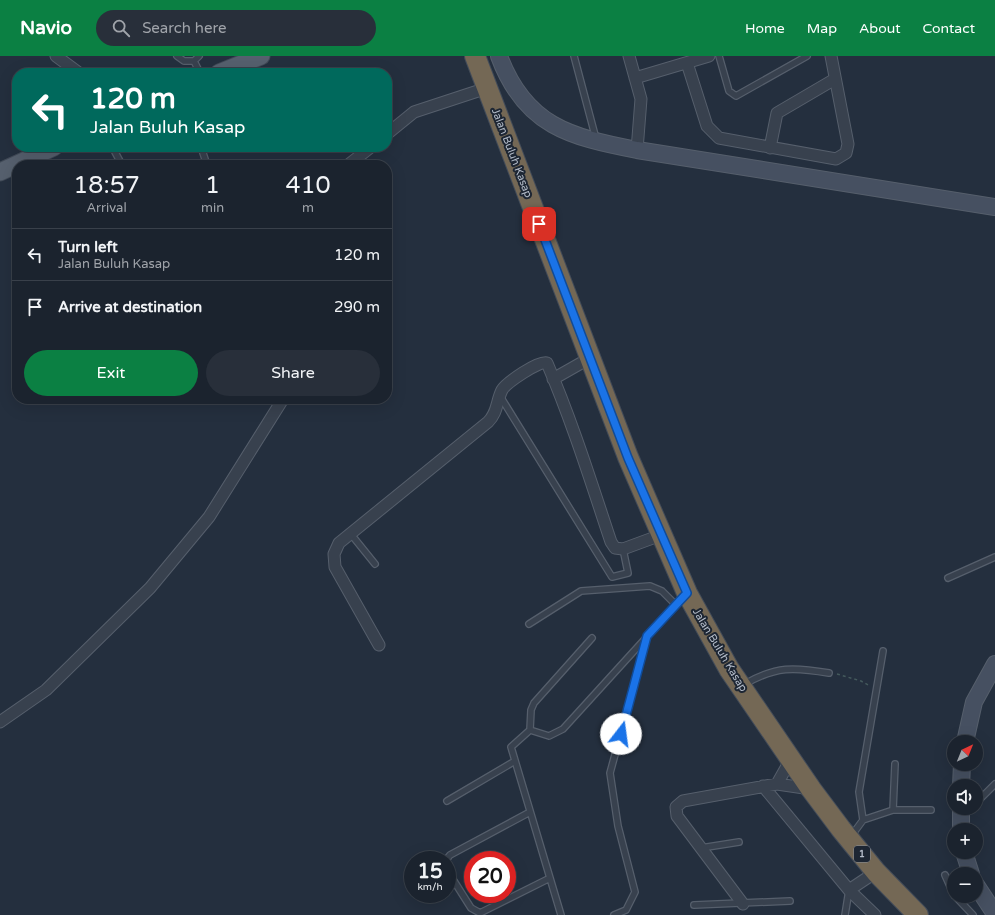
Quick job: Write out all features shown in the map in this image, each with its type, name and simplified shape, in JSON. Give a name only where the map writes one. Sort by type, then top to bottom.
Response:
[{"type":"highway","name":"Jalan Buluh Kasap","points":[[475,56],[628,458],[662,535],[681,599],[811,789],[876,872],[918,915]]},
{"type":"main road","points":[[231,68],[261,56]]},
{"type":"main road","points":[[40,160],[49,152]]},
{"type":"main road","points":[[0,172],[12,168]]},
{"type":"street","points":[[56,56],[72,68]]},
{"type":"street","points":[[499,56],[512,86],[524,101],[538,114],[568,133],[597,142],[637,150],[995,207]]},
{"type":"street","points":[[629,56],[641,101],[637,150]]},
{"type":"street","points":[[635,78],[709,56]]},
{"type":"street","points":[[687,63],[710,131],[723,140],[836,159],[846,153],[848,144],[831,56]]},
{"type":"street","points":[[770,148],[777,113],[835,79]]},
{"type":"street","points":[[392,130],[414,112],[487,88]]},
{"type":"street","points":[[354,160],[364,152]]},
{"type":"street","points":[[554,379],[590,358]]},
{"type":"street","points":[[379,645],[335,567],[334,561],[336,548],[339,543],[350,533],[488,422],[496,412],[500,396],[508,383],[543,362],[547,363],[554,379],[584,461],[611,542],[615,548],[623,549],[662,535]]},
{"type":"street","points":[[0,722],[46,690],[150,588],[209,517],[280,404]]},
{"type":"street","points":[[967,735],[974,702],[995,664]]},
{"type":"street","points":[[777,784],[791,759]]},
{"type":"street","points":[[743,904],[677,816],[676,807],[679,803],[777,784],[811,789]]},
{"type":"street","points":[[763,786],[849,890],[875,915]]},
{"type":"street","points":[[849,890],[876,872]]},
{"type":"street","points":[[983,896],[995,914]]},
{"type":"lane","points":[[177,56],[184,61],[194,61],[199,56]]},
{"type":"lane","points":[[574,56],[597,142]]},
{"type":"lane","points":[[719,56],[728,91],[736,96],[807,56]]},
{"type":"lane","points":[[194,61],[198,68]]},
{"type":"lane","points":[[115,152],[119,160]]},
{"type":"lane","points":[[500,396],[612,578],[628,573],[623,549]]},
{"type":"lane","points":[[350,533],[375,564]]},
{"type":"lane","points":[[948,578],[995,557]]},
{"type":"lane","points":[[529,624],[581,591],[650,586],[681,599],[559,733],[544,736],[530,730]]},
{"type":"lane","points":[[614,915],[626,910],[635,892],[618,826],[610,773],[647,636]]},
{"type":"lane","points":[[561,915],[511,747],[530,730],[531,713],[534,704],[592,638]]},
{"type":"lane","points":[[863,820],[859,792],[883,651]]},
{"type":"lane","points":[[741,687],[772,671],[792,668],[829,672]]},
{"type":"lane","points":[[447,801],[515,761]]},
{"type":"lane","points":[[893,810],[895,764]]},
{"type":"lane","points":[[983,796],[995,784]]},
{"type":"lane","points":[[849,839],[863,820],[893,810],[931,810]]},
{"type":"lane","points":[[456,852],[530,812]]},
{"type":"lane","points":[[701,848],[739,842]]},
{"type":"lane","points":[[945,875],[947,879]]},
{"type":"lane","points":[[456,884],[471,908],[480,913],[550,878]]},
{"type":"lane","points":[[845,915],[849,890]]},
{"type":"lane","points":[[694,905],[790,901]]},
{"type":"lane","points":[[962,903],[973,915]]},
{"type":"path","points":[[829,672],[861,681],[876,689]]},
{"type":"route","points":[[539,224],[628,458],[687,593],[647,636],[621,734]]}]
